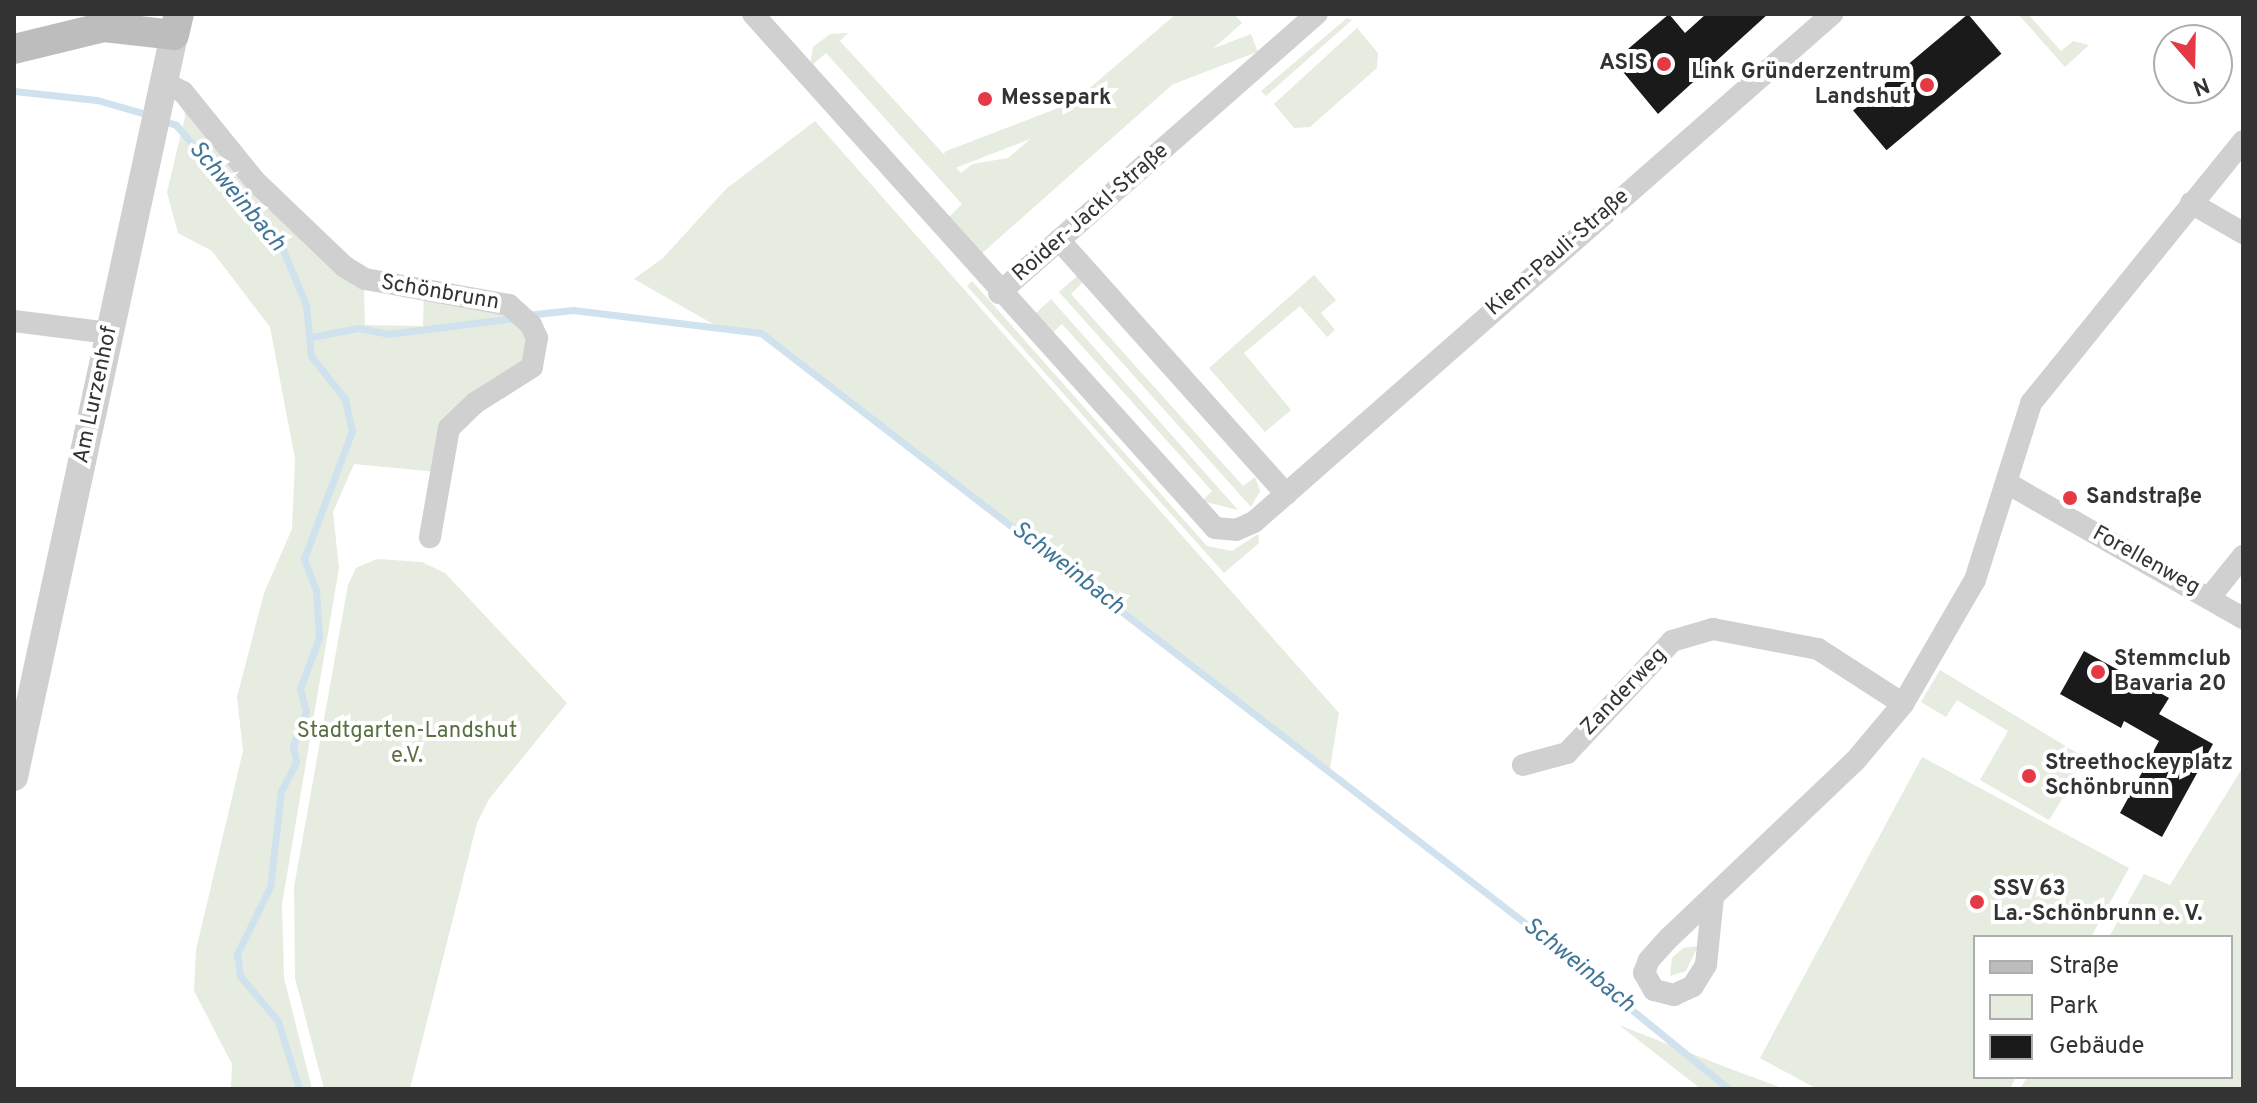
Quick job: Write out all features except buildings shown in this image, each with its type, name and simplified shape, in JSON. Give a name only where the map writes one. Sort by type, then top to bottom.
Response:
[{"type":"main road","points":[[48,38],[84,14]]},
{"type":"main road","points":[[14,49],[48,38],[104,27],[177,25]]},
{"type":"street","name":"Roider-Jackl-Straße","points":[[753,14],[999,293],[1317,14]]},
{"type":"street","name":"Kiem-Pauli-Straße","points":[[999,293],[1215,528],[1236,530],[1254,522],[1832,14]]},
{"type":"street","name":"Am Lurzenhof","points":[[14,777],[177,25]]},
{"type":"street","name":"Schönbrunn","points":[[162,93],[183,92],[256,182],[345,267],[365,279],[509,305],[531,325],[537,338],[532,367],[475,403],[449,428],[430,537]]},
{"type":"street","points":[[1713,897],[1855,761],[1903,704],[1975,580],[2031,403],[2243,141]]},
{"type":"street","points":[[2191,203],[2243,233]]},
{"type":"street","points":[[1059,240],[1286,494]]},
{"type":"street","points":[[14,321],[109,333]]},
{"type":"street","name":"Forellenweg","points":[[2007,483],[2243,618]]},
{"type":"street","points":[[2210,597],[2243,556]]},
{"type":"street","name":"Zanderweg","points":[[1523,765],[1567,753],[1672,641],[1713,629],[1818,649],[1903,704]]},
{"type":"green space","points":[[1176,14],[1234,14],[1242,23],[980,255],[948,218],[962,204],[826,53],[812,65],[811,60],[813,47],[830,34],[848,33],[840,41],[961,173],[972,164],[1008,158]]},
{"type":"green space","points":[[2018,14],[2028,14],[2061,51],[2073,41],[2089,45],[2065,67]]},
{"type":"green space","points":[[1347,18],[1352,20],[1266,96],[1261,91]]},
{"type":"green space","points":[[1357,28],[1378,53],[1377,68],[1310,127],[1294,128],[1274,104]]},
{"type":"green space","points":[[1251,34],[1258,52],[951,170],[944,152]]},
{"type":"green space","points":[[183,92],[364,287],[365,325],[423,326],[424,292],[509,305],[538,353],[475,403],[438,472],[354,464],[333,512],[339,568],[282,904],[284,978],[312,1089],[231,1089],[232,1064],[194,991],[196,950],[243,751],[237,697],[264,593],[292,529],[295,459],[270,327],[212,251],[178,233],[167,192],[185,117]]},
{"type":"green space","points":[[815,121],[1339,713],[1329,774],[761,333],[713,324],[634,279],[663,258],[726,189]]},
{"type":"green space","points":[[1314,275],[1336,300],[1321,313],[1335,330],[1327,337],[1300,306],[1244,353],[1291,410],[1265,432],[1209,368]]},
{"type":"green space","points":[[1077,276],[1083,282],[1071,294],[1243,486],[1255,477],[1260,491],[1251,507],[1059,292]]},
{"type":"green space","points":[[972,281],[1207,546],[1232,551],[1258,534],[1259,543],[1224,573],[967,286]]},
{"type":"green space","points":[[1051,299],[1238,510],[1202,501],[1212,491],[1062,324],[1051,334],[1034,315]]},
{"type":"green space","name":"Stadtgarten-Landshut e.V.","points":[[377,559],[422,562],[445,573],[567,703],[489,799],[477,823],[410,1089],[324,1089],[295,978],[294,887],[348,585],[356,568]]},
{"type":"green space","points":[[1940,670],[2087,759],[2049,820],[1980,780],[2008,731],[1957,700],[1946,717],[1921,702]]},
{"type":"green space","name":"SSV 63 La.-Schönbrunn e. V.","points":[[1922,757],[2129,868],[2092,935],[1973,935],[1973,1079],[2015,1079],[2010,1089],[1817,1089],[1760,1058]]},
{"type":"green space","points":[[2243,767],[2243,1089],[2020,1089],[2026,1079],[2233,1079],[2233,935],[2110,935],[2144,874],[2170,885]]},
{"type":"green space","points":[[1698,946],[1686,971],[1670,976],[1672,958],[1683,948]]},
{"type":"green space","points":[[1619,1025],[1728,1068],[1785,1089],[1701,1089]]},
{"type":"waterway","name":"Schweinbach","points":[[14,91],[97,100],[149,115]]},
{"type":"waterway","name":"Schweinbach","points":[[161,120],[176,125],[283,250],[306,305],[311,356],[345,399],[352,431],[304,559],[316,591],[319,638],[300,688],[306,712],[293,746],[296,762],[281,791],[270,887],[237,954],[240,976],[278,1021],[299,1089]]},
{"type":"waterway","name":"Schweinbach","points":[[526,315],[573,310],[761,333],[1534,930],[1729,1089]]},
{"type":"waterway","name":"Schweinbach","points":[[312,337],[358,328],[388,334],[514,318]]},
{"type":"place","name":"ASIS","points":[[1664,64]]},
{"type":"place","name":"Link Gründerzentrum Landshut","points":[[1927,85]]},
{"type":"place","name":"Messepark","points":[[985,99]]},
{"type":"place","name":"Sandstraße","points":[[2070,498]]},
{"type":"place","name":"Stemmclub Bavaria 20","points":[[2098,672]]},
{"type":"place","name":"Streethockeyplatz Schönbrunn","points":[[2029,776]]},
{"type":"place","name":"SSV 63 La.-Schönbrunn e. V.","points":[[1977,902]]}]
